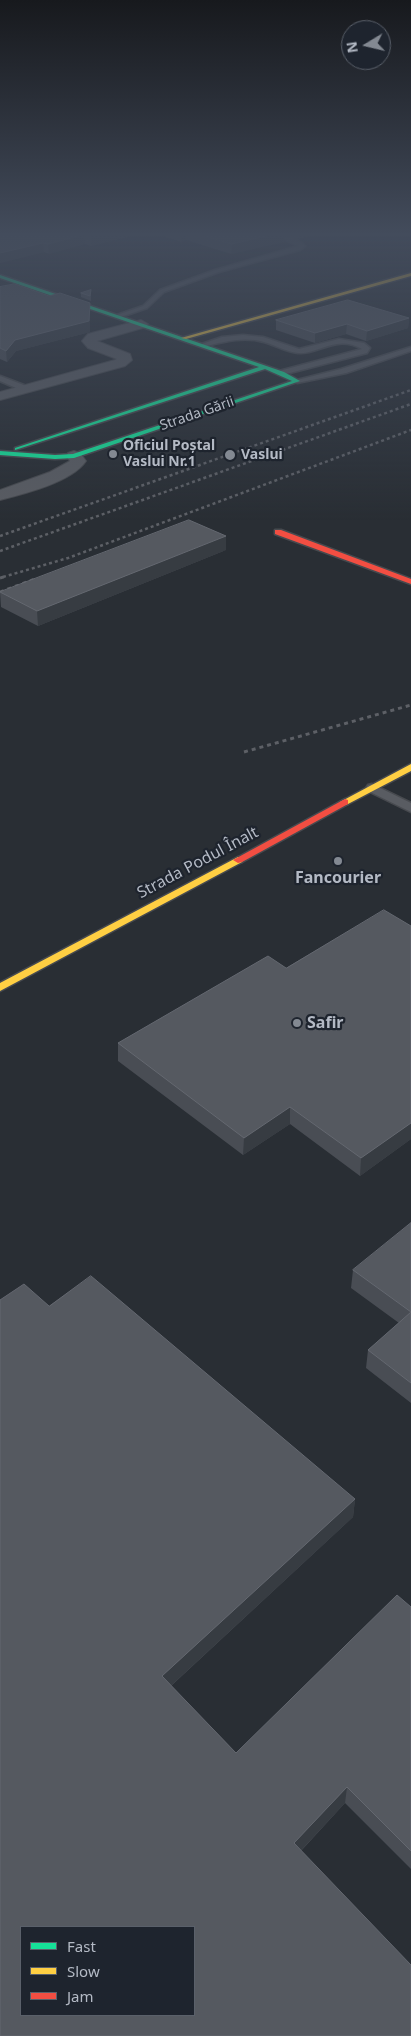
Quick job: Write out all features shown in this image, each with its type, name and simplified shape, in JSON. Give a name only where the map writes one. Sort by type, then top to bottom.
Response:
[{"type":"street","points":[[0,396],[120,363],[125,357],[93,345],[89,341],[93,337],[115,331]]},
{"type":"street","points":[[163,331],[282,373],[296,380]]},
{"type":"street","points":[[184,338],[209,331]]},
{"type":"street","name":"Strada Gării","points":[[3,453],[265,367]]},
{"type":"street","name":"Strada Gării","points":[[3,453],[55,457],[74,456],[296,380]]},
{"type":"street","points":[[0,495],[45,480],[75,466],[78,461],[74,456]]},
{"type":"street","points":[[278,532],[411,582]]},
{"type":"street","name":"Strada Podul Înalt","points":[[0,988],[411,767]]},
{"type":"lane","points":[[203,345],[234,338],[251,337],[299,351],[328,362]]},
{"type":"lane","points":[[282,373],[328,362],[364,351],[366,348],[361,345],[339,342],[299,351]]},
{"type":"lane","name":"Strada Gării","points":[[296,380],[343,371],[411,349]]},
{"type":"lane","points":[[0,378],[26,389]]},
{"type":"lane","points":[[372,788],[411,808]]},
{"type":"building","points":[[0,331],[50,331],[15,340],[6,351],[0,348]]},
{"type":"building","points":[[189,520],[226,536],[37,611],[0,592]]},
{"type":"building","name":"Safir","points":[[384,910],[411,926],[411,1123],[361,1158],[290,1107],[244,1138],[118,1043],[268,956],[286,968]]},
{"type":"building","points":[[411,1223],[411,1312],[353,1270]]},
{"type":"building","points":[[91,1276],[355,1499],[162,1676],[236,1753],[397,1595],[411,1607],[411,1851],[347,1787],[294,1843],[411,1965],[411,2036],[0,2036],[0,1300],[24,1284],[49,1306]]},
{"type":"building","points":[[411,1312],[411,1383],[368,1350]]},
{"type":"railway","points":[[0,536],[411,390]]},
{"type":"railway","points":[[0,551],[411,404]]},
{"type":"railway","points":[[3,577],[68,558],[411,430]]},
{"type":"railway","points":[[0,578],[7,576]]},
{"type":"railway","points":[[0,592],[35,579]]},
{"type":"railway","points":[[244,752],[411,705]]},
{"type":"traffic: fast","points":[[162,331],[282,373],[297,381]]},
{"type":"traffic: fast","points":[[17,449],[265,367]]},
{"type":"traffic: fast","points":[[0,453],[55,457],[74,456],[297,381]]},
{"type":"traffic: slow","points":[[184,338],[209,331]]},
{"type":"traffic: slow","points":[[345,802],[411,767]]},
{"type":"traffic: slow","points":[[0,988],[238,860]]},
{"type":"traffic: jam","points":[[278,532],[411,582]]},
{"type":"traffic: jam","points":[[238,860],[345,802]]},
{"type":"place","name":"Oficiul Poștal Vaslui Nr.1","points":[[113,454]]},
{"type":"place","name":"Vaslui","points":[[230,455]]},
{"type":"place","name":"Fancourier","points":[[338,861]]},
{"type":"place","name":"Safir","points":[[297,1023]]}]
